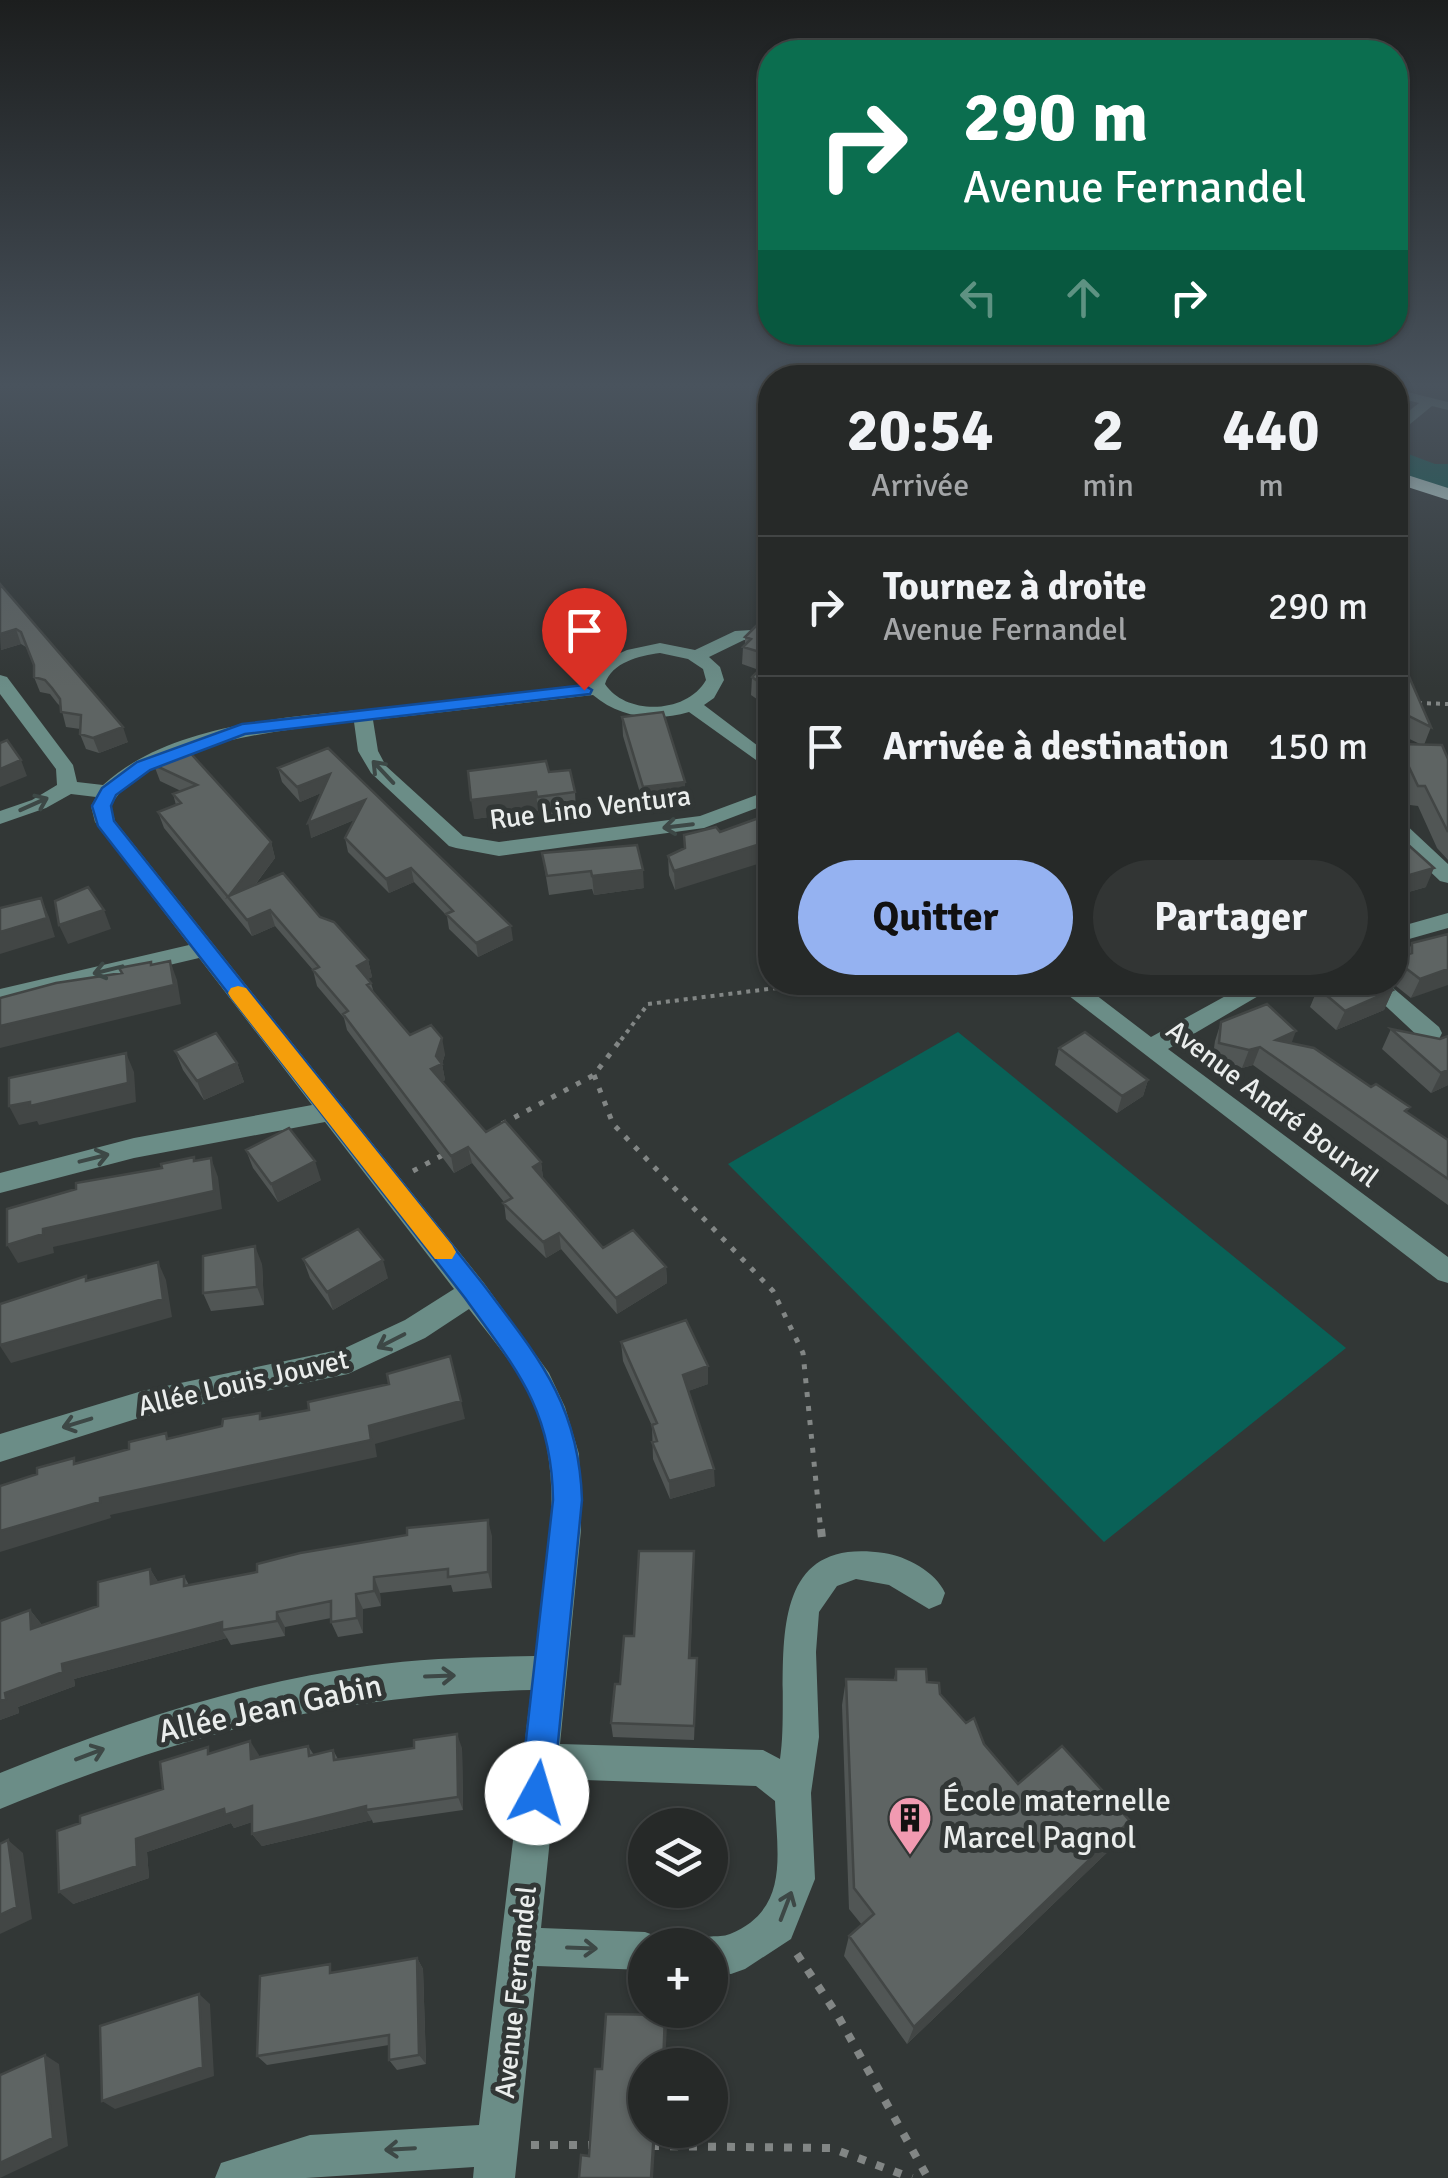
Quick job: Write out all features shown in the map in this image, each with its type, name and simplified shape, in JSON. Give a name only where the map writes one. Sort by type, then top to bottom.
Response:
[{"type":"highway","points":[[1419,485],[1448,494]]},
{"type":"street","points":[[698,656],[741,635],[758,634]]},
{"type":"street","points":[[660,648],[698,656],[710,664],[716,675],[715,686],[692,706],[648,712],[625,708],[608,700],[598,689],[598,676],[606,664],[621,655],[660,648]]},
{"type":"street","points":[[1,684],[66,768],[67,787]]},
{"type":"street","points":[[0,818],[40,804],[67,787],[108,792],[143,766],[242,729],[598,689]]},
{"type":"street","points":[[692,706],[758,755]]},
{"type":"street","name":"Rue Lino Ventura","points":[[362,714],[368,751],[378,769],[456,841],[485,849],[704,822],[758,801]]},
{"type":"street","name":"Avenue Fernandel","points":[[108,792],[101,806],[105,822],[474,1291],[543,1386],[561,1432],[568,1500],[496,2161]]},
{"type":"street","points":[[1408,838],[1448,876]]},
{"type":"street","points":[[1408,932],[1448,920]]},
{"type":"street","points":[[0,997],[204,949]]},
{"type":"street","name":"Avenue André Bourvil","points":[[1079,995],[1448,1272]]},
{"type":"street","points":[[1150,1048],[1248,995]]},
{"type":"street","points":[[1386,995],[1430,1034]]},
{"type":"street","points":[[0,1183],[134,1148],[332,1111]]},
{"type":"street","name":"Allée Louis Jouvet","points":[[0,1448],[142,1404],[348,1360],[415,1329],[474,1291]]},
{"type":"street","points":[[728,1955],[778,1926],[796,1879],[793,1793],[801,1737],[802,1607],[826,1575],[856,1564],[894,1570],[929,1593]]},
{"type":"street","name":"Allée Jean Gabin","points":[[0,1791],[92,1752],[208,1714],[403,1679],[551,1672]]},
{"type":"street","points":[[540,1761],[763,1768],[793,1793]]},
{"type":"street","points":[[520,1946],[628,1950]]},
{"type":"street","points":[[236,2178],[310,2156],[496,2161]]},
{"type":"path","points":[[1413,702],[1448,704]]},
{"type":"path","points":[[492,1129],[594,1075],[648,1004],[758,990]]},
{"type":"path","points":[[594,1075],[613,1124],[773,1291],[804,1353],[826,1575]]},
{"type":"path","points":[[390,1183],[458,1147]]},
{"type":"path","points":[[778,1926],[838,2016],[928,2178]]},
{"type":"path","points":[[496,2161],[615,2146]]},
{"type":"path","points":[[728,2147],[831,2148],[912,2178]]},
{"type":"green space","points":[[958,1032],[1346,1348],[1104,1542],[728,1164]]},
{"type":"building","points":[[0,584],[123,727],[93,738],[80,734],[81,715],[61,712],[60,699],[52,688],[45,680],[34,677],[34,665],[21,632],[16,629],[0,634]]},
{"type":"building","points":[[756,626],[758,651],[743,647],[751,639],[745,637]]},
{"type":"building","points":[[1408,674],[1431,727],[1408,716]]},
{"type":"building","points":[[663,712],[685,782],[643,787],[622,717]]},
{"type":"building","points":[[7,740],[21,760],[0,769],[0,743]]},
{"type":"building","points":[[1408,744],[1442,745],[1448,759],[1448,832],[1425,786],[1418,786],[1408,765]]},
{"type":"building","points":[[185,747],[271,842],[229,896],[283,873],[320,917],[334,922],[368,960],[357,966],[371,983],[367,985],[410,1035],[431,1025],[442,1038],[436,1056],[442,1064],[431,1069],[486,1132],[505,1121],[541,1162],[533,1167],[603,1248],[633,1230],[666,1267],[616,1298],[559,1233],[543,1242],[503,1203],[512,1198],[468,1147],[451,1156],[343,1014],[348,1011],[313,970],[319,967],[270,910],[247,920],[158,812],[181,803],[173,794],[197,785],[154,765]]},
{"type":"building","points":[[328,748],[511,926],[476,943],[446,914],[453,911],[411,868],[386,879],[345,838],[365,800],[308,823],[330,774],[297,787],[278,768]]},
{"type":"building","points":[[546,761],[549,772],[570,770],[575,792],[471,800],[468,771]]},
{"type":"building","points":[[758,818],[758,845],[674,871],[668,856],[685,848],[684,835],[716,827],[720,832]]},
{"type":"building","points":[[637,845],[643,870],[592,876],[591,871],[547,876],[542,853]]},
{"type":"building","points":[[1408,845],[1434,868],[1408,875]]},
{"type":"building","points":[[88,887],[104,910],[59,925],[55,901]]},
{"type":"building","points":[[41,898],[47,918],[0,932],[0,908]]},
{"type":"building","points":[[1448,934],[1448,969],[1420,979],[1408,970],[1412,943]]},
{"type":"building","points":[[170,961],[174,985],[0,1026],[0,998],[56,983],[122,973],[119,968]]},
{"type":"building","points":[[1326,995],[1382,995],[1345,1011]]},
{"type":"building","points":[[1267,1004],[1296,1031],[1276,1040],[1314,1048],[1371,1087],[1376,1084],[1410,1107],[1405,1111],[1448,1140],[1448,1179],[1260,1047],[1249,1050],[1219,1043],[1221,1022]]},
{"type":"building","points":[[1391,1029],[1440,1039],[1448,1036],[1448,1070],[1441,1073]]},
{"type":"building","points":[[1085,1032],[1148,1080],[1122,1096],[1059,1048]]},
{"type":"building","points":[[216,1033],[237,1063],[197,1081],[175,1051]]},
{"type":"building","points":[[126,1053],[128,1083],[30,1106],[30,1102],[9,1106],[9,1078]]},
{"type":"building","points":[[289,1128],[315,1161],[271,1184],[246,1150]]},
{"type":"building","points":[[194,1157],[194,1161],[211,1158],[214,1191],[43,1229],[43,1234],[7,1245],[7,1209],[76,1189],[76,1183],[162,1168],[161,1164]]},
{"type":"building","points":[[358,1229],[383,1260],[327,1292],[303,1259]]},
{"type":"building","points":[[255,1246],[257,1287],[203,1293],[203,1256]]},
{"type":"building","points":[[158,1262],[163,1299],[0,1345],[0,1304],[86,1276],[86,1281]]},
{"type":"building","points":[[686,1320],[708,1366],[683,1375],[714,1469],[669,1481],[652,1442],[657,1441],[652,1425],[657,1423],[621,1342]]},
{"type":"building","points":[[450,1356],[461,1401],[369,1426],[371,1440],[100,1498],[100,1502],[0,1531],[0,1486],[37,1474],[37,1468],[74,1458],[74,1464],[129,1449],[129,1442],[166,1433],[167,1439],[222,1426],[223,1419],[260,1413],[260,1419],[309,1410],[308,1402],[389,1384],[387,1374]]},
{"type":"building","points":[[488,1520],[488,1572],[448,1577],[448,1569],[374,1577],[374,1591],[356,1594],[357,1618],[331,1622],[331,1601],[277,1612],[277,1621],[222,1630],[222,1622],[62,1664],[63,1672],[5,1693],[6,1699],[0,1701],[0,1621],[30,1610],[31,1629],[98,1606],[98,1582],[150,1569],[151,1584],[184,1576],[184,1586],[257,1572],[257,1564],[300,1553],[407,1535],[407,1528]]},
{"type":"building","points":[[639,1551],[694,1551],[689,1658],[697,1658],[694,1726],[611,1723],[615,1684],[620,1684],[624,1636],[634,1636]]},
{"type":"building","name":"École maternelle Marcel Pagnol","points":[[896,1669],[926,1669],[927,1682],[939,1683],[940,1694],[966,1723],[974,1718],[984,1744],[1018,1784],[1062,1746],[1130,1821],[914,2027],[849,1936],[874,1914],[854,1888],[846,1679],[896,1680]]},
{"type":"building","points":[[457,1734],[458,1797],[366,1810],[366,1806],[252,1834],[252,1806],[225,1815],[224,1809],[136,1839],[137,1866],[59,1892],[57,1831],[80,1823],[80,1816],[163,1789],[160,1762],[208,1747],[208,1754],[250,1741],[251,1759],[308,1746],[309,1756],[333,1750],[334,1760],[414,1748],[414,1740]]},
{"type":"building","points":[[8,1840],[17,1907],[0,1915],[0,1844]]},
{"type":"building","points":[[417,1958],[419,2055],[389,2060],[389,2035],[257,2056],[260,1976],[330,1964],[330,1973]]},
{"type":"building","points":[[199,1994],[203,2067],[102,2101],[100,2026]]},
{"type":"building","points":[[606,2014],[628,2014],[628,2028],[664,2028],[664,2048],[628,2048],[628,2148],[653,2148],[651,2178],[579,2178],[581,2155],[589,2156],[595,2069],[602,2069]]},
{"type":"building","points":[[45,2055],[53,2138],[0,2163],[0,2075]]},
{"type":"slow traffic","points":[[238,993],[443,1252]]},
{"type":"place","name":"École maternelle Marcel Pagnol","points":[[910,1856]]},
{"type":"route","points":[[537,1793],[568,1500],[567,1462],[554,1408],[543,1386],[474,1291],[105,822],[101,806],[108,792],[143,766],[242,729],[584,690]]}]
